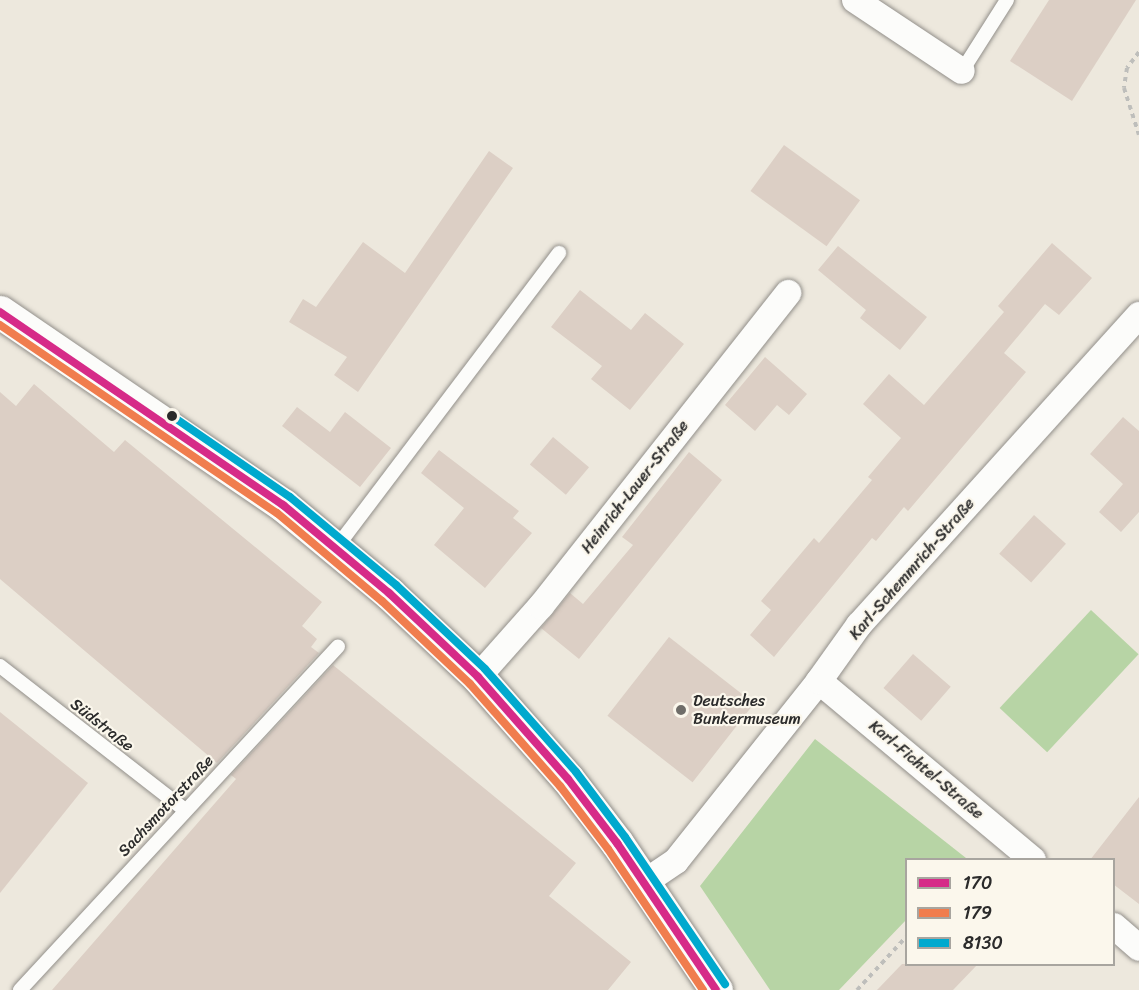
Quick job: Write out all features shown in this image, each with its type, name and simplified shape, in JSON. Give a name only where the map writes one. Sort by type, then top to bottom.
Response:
[{"type":"main road","points":[[0,312],[283,505],[336,548],[478,677],[568,780],[645,882],[716,990]]},
{"type":"street","points":[[855,0],[962,71]]},
{"type":"street","name":"Heinrich-Lauer-Straße","points":[[478,677],[541,606],[788,293]]},
{"type":"street","name":"Karl-Schemmrich-Straße","points":[[645,882],[676,861],[819,681],[859,626],[1139,315]]},
{"type":"street","name":"Karl-Fichtel-Straße","points":[[819,681],[1031,858]]},
{"type":"street","points":[[1115,928],[1139,948]]},
{"type":"lane","points":[[962,71],[1007,0]]},
{"type":"lane","points":[[336,548],[559,253]]},
{"type":"lane","name":"Sachsmotorstraße","points":[[20,990],[184,809],[338,646]]},
{"type":"lane","name":"Südstraße","points":[[0,666],[184,809]]},
{"type":"path","points":[[1139,52],[1127,68],[1124,88],[1139,135]]},
{"type":"path","points":[[857,990],[905,938]]},
{"type":"green space","points":[[1091,610],[1139,654],[1047,752],[1000,708]]},
{"type":"green space","points":[[815,739],[966,858],[905,858],[905,921],[839,990],[770,990],[700,886]]},
{"type":"building","points":[[1049,0],[1136,0],[1072,101],[1010,61]]},
{"type":"building","points":[[784,145],[860,200],[827,246],[750,191]]},
{"type":"building","points":[[489,151],[513,168],[358,392],[334,375],[347,357],[289,322],[303,299],[316,307],[363,242],[405,273]]},
{"type":"building","points":[[1052,243],[1092,278],[1059,315],[1045,304],[1004,353],[1026,372],[908,511],[904,507],[876,541],[872,538],[774,657],[750,635],[771,610],[761,601],[814,538],[819,543],[872,480],[868,477],[901,438],[863,404],[889,374],[924,405],[1004,312],[998,306]]},
{"type":"building","points":[[838,246],[927,317],[900,350],[860,318],[866,310],[818,270]]},
{"type":"building","points":[[580,290],[631,330],[645,313],[684,344],[630,410],[591,379],[602,366],[551,327]]},
{"type":"building","points":[[765,357],[807,394],[789,415],[777,405],[755,431],[725,405]]},
{"type":"building","points":[[34,384],[114,452],[125,440],[322,602],[302,626],[317,639],[311,647],[319,653],[217,763],[0,579],[0,392],[16,406]]},
{"type":"building","points":[[297,407],[330,432],[345,412],[391,448],[360,487],[282,426]]},
{"type":"building","points":[[1123,417],[1139,431],[1139,512],[1121,532],[1099,512],[1123,484],[1090,454]]},
{"type":"building","points":[[553,437],[589,467],[566,495],[530,465]]},
{"type":"building","points":[[439,450],[519,511],[513,518],[532,533],[485,588],[434,545],[464,508],[421,473]]},
{"type":"building","points":[[689,452],[722,480],[579,659],[541,628],[570,593],[583,604],[633,545],[622,537]]},
{"type":"building","points":[[1034,515],[1066,544],[1031,582],[999,554]]},
{"type":"building","name":"Deutsches Bunkermuseum","points":[[669,637],[754,703],[693,782],[607,716]]},
{"type":"building","points":[[913,654],[951,687],[921,721],[883,688]]},
{"type":"building","points":[[333,665],[576,863],[549,896],[631,962],[608,990],[52,990],[236,779],[231,775]]},
{"type":"building","points":[[0,712],[88,783],[0,893]]},
{"type":"building","points":[[1139,797],[1139,904],[1115,886],[1115,858],[1092,858]]},
{"type":"building","points":[[902,964],[905,966],[976,966],[953,990],[877,990]]},
{"type":"transit line","name":"170","points":[[0,312],[283,505],[389,593],[478,677],[568,779],[617,843],[716,990]]},
{"type":"transit line","name":"179","points":[[0,325],[277,513],[382,601],[470,684],[560,786],[608,849],[703,990]]},
{"type":"transit line","name":"8130","points":[[172,416],[290,497],[396,585],[485,669],[576,772],[625,837],[725,984]]},
{"type":"place","name":"Deutsches Bunkermuseum","points":[[681,710]]}]
